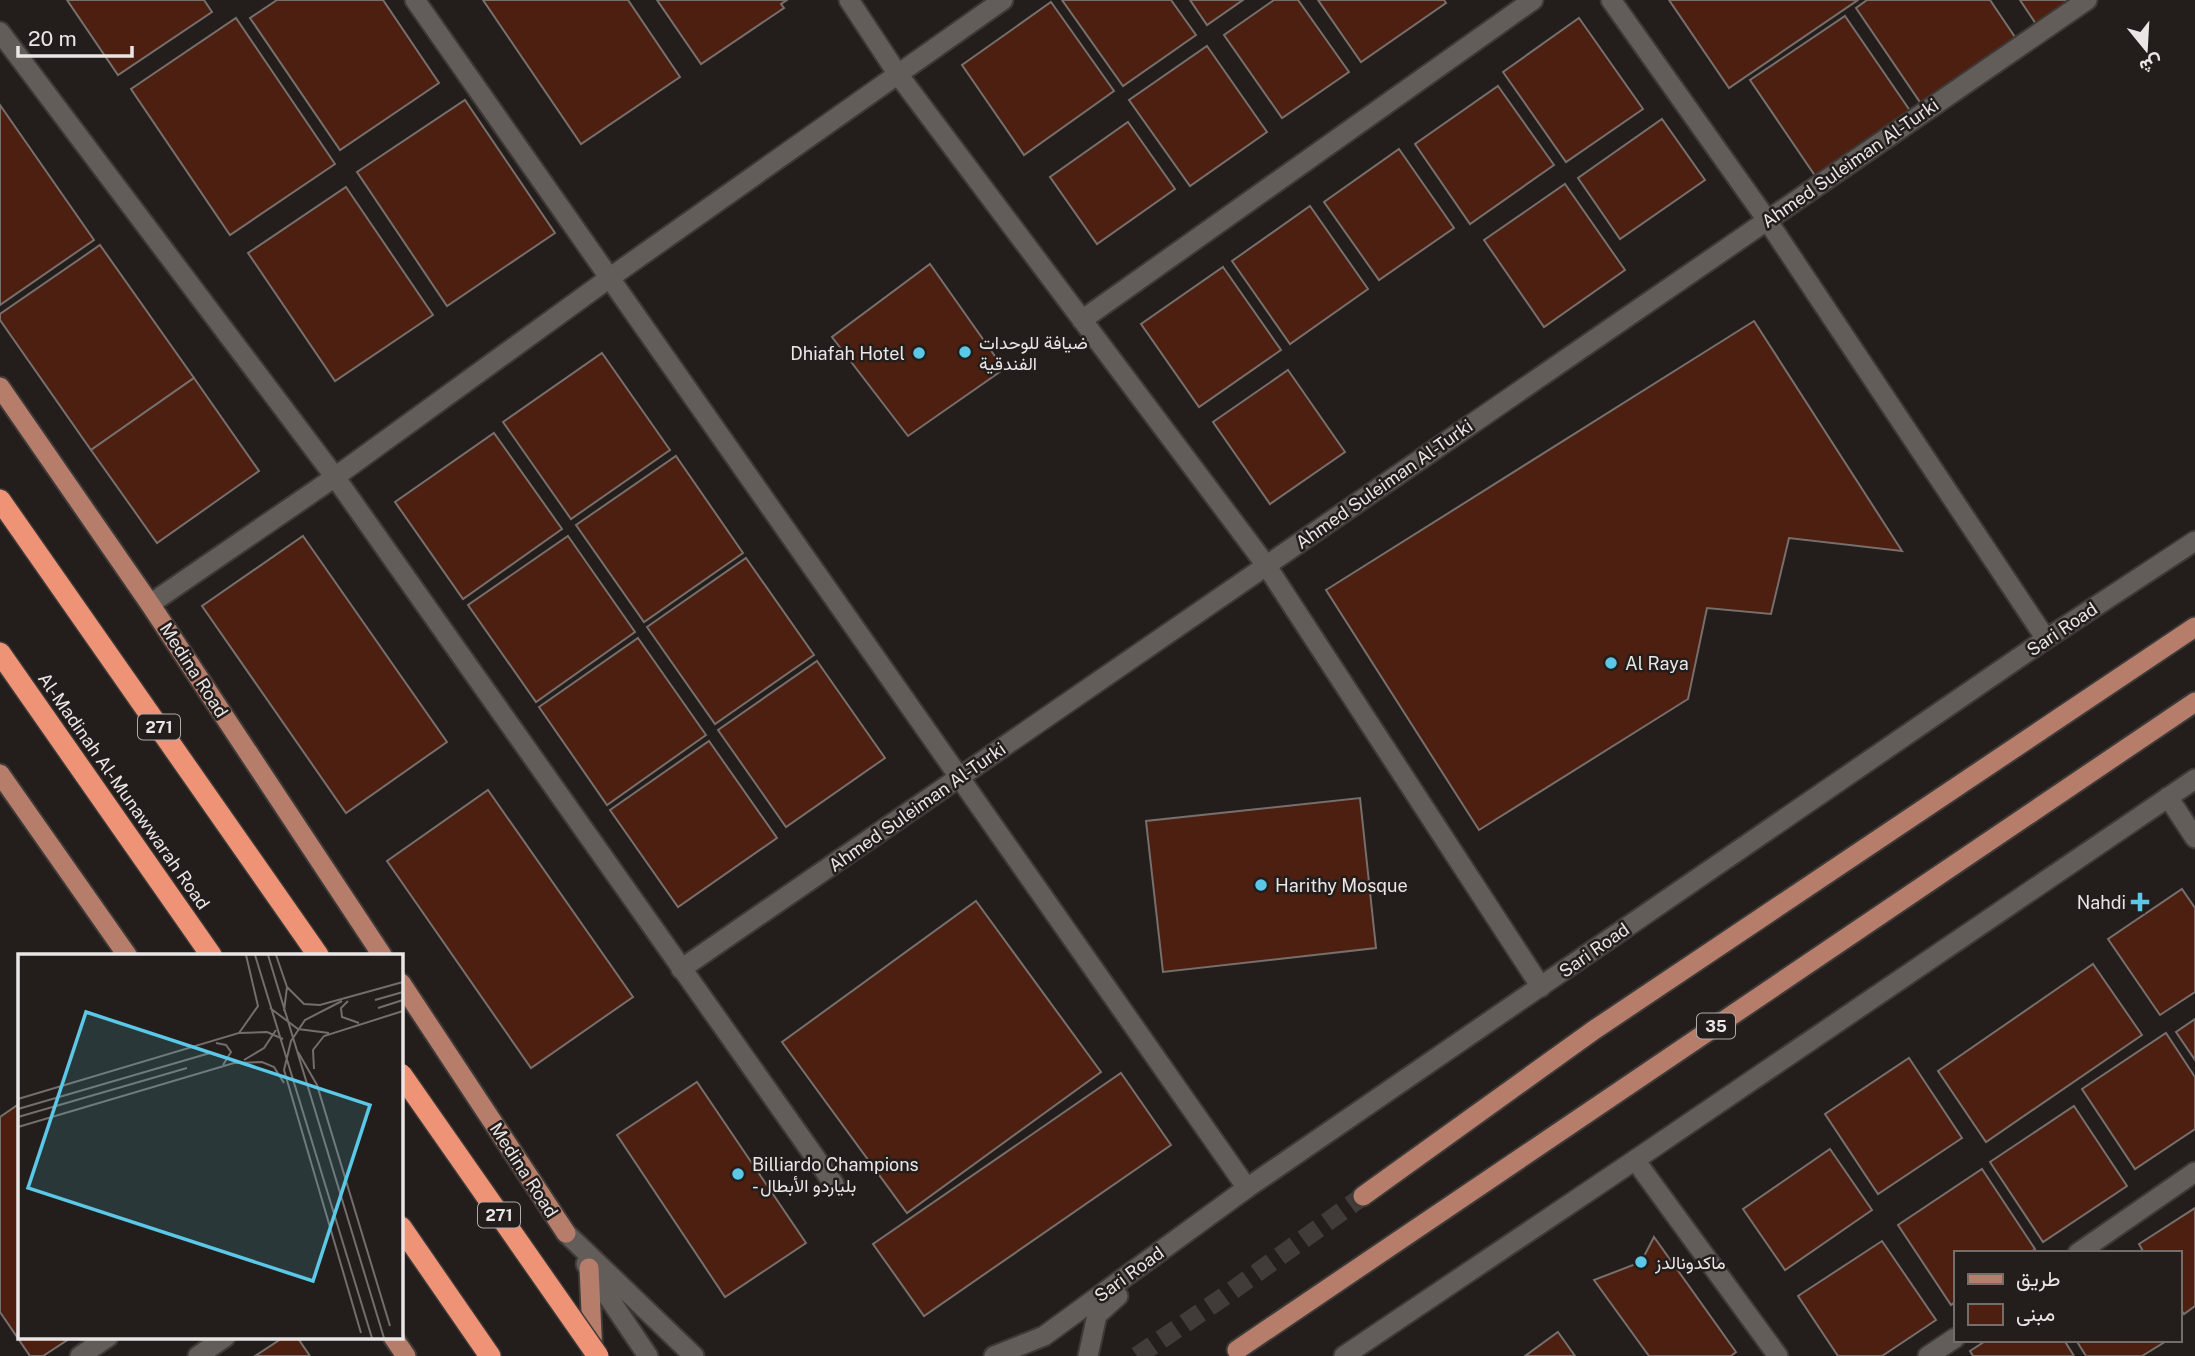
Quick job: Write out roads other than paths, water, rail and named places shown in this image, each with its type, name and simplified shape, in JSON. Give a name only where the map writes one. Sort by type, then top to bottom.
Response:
[{"type":"highway","name":"271","points":[[0,500],[317,954]]},
{"type":"highway","name":"Al-Madinah Al-Munawwarah Road","points":[[0,653],[210,954]]},
{"type":"highway","name":"271","points":[[402,1075],[596,1356]]},
{"type":"highway","points":[[402,1228],[491,1356]]},
{"type":"main road","name":"Medina Road","points":[[0,387],[150,604],[381,954]]},
{"type":"main road","points":[[1363,1196],[1594,1030],[2195,627]]},
{"type":"main road","name":"35","points":[[1237,1350],[2195,702]]},
{"type":"main road","points":[[0,774],[126,954]]},
{"type":"main road","name":"Medina Road","points":[[402,986],[566,1233]]},
{"type":"main road","points":[[589,1268],[596,1356]]},
{"type":"street","points":[[415,0],[1247,1188]]},
{"type":"street","points":[[849,0],[897,73],[1266,565],[1541,987]]},
{"type":"street","points":[[150,604],[335,477],[608,279],[1003,0]]},
{"type":"street","points":[[1082,320],[1533,0]]},
{"type":"street","points":[[1611,0],[1767,220],[2046,639]]},
{"type":"street","name":"Ahmed Suleiman Al-Turki","points":[[681,969],[2087,0]]},
{"type":"street","points":[[0,32],[335,477],[834,1184]]},
{"type":"street","name":"Sari Road","points":[[993,1356],[1044,1336],[1247,1188],[2046,639],[2195,541]]},
{"type":"street","points":[[1344,1356],[2195,779]]},
{"type":"street","points":[[2168,797],[2195,838]]},
{"type":"street","points":[[1635,1160],[1778,1356]]},
{"type":"street","points":[[2081,1251],[2195,1172]]},
{"type":"street","points":[[1088,1356],[1097,1315],[1203,1222]]},
{"type":"street","points":[[566,1233],[694,1356]]},
{"type":"street","name":"Medina Road","points":[[566,1233],[648,1356]]},
{"type":"street","points":[[1019,1356],[1044,1336]]},
{"type":"street","points":[[80,1356],[107,1338]]},
{"type":"street","points":[[198,1356],[224,1338]]},
{"type":"street","points":[[1928,1356],[1954,1339]]},
{"type":"tunnel","points":[[1137,1356],[1363,1196]]},
{"type":"place","name":"ضيافة للوحدات الفندقية","points":[[965,352]]},
{"type":"place","name":"Dhiafah Hotel","points":[[919,353]]},
{"type":"place","name":"Al Raya","points":[[1611,663]]},
{"type":"place","name":"Harithy Mosque","points":[[1261,885]]},
{"type":"place","name":"Nahdi","points":[[2140,902]]},
{"type":"place","name":"Billiardo Champions - بلياردو الأبطال","points":[[738,1174]]},
{"type":"place","name":"ماكدونالدز","points":[[1641,1262]]}]
